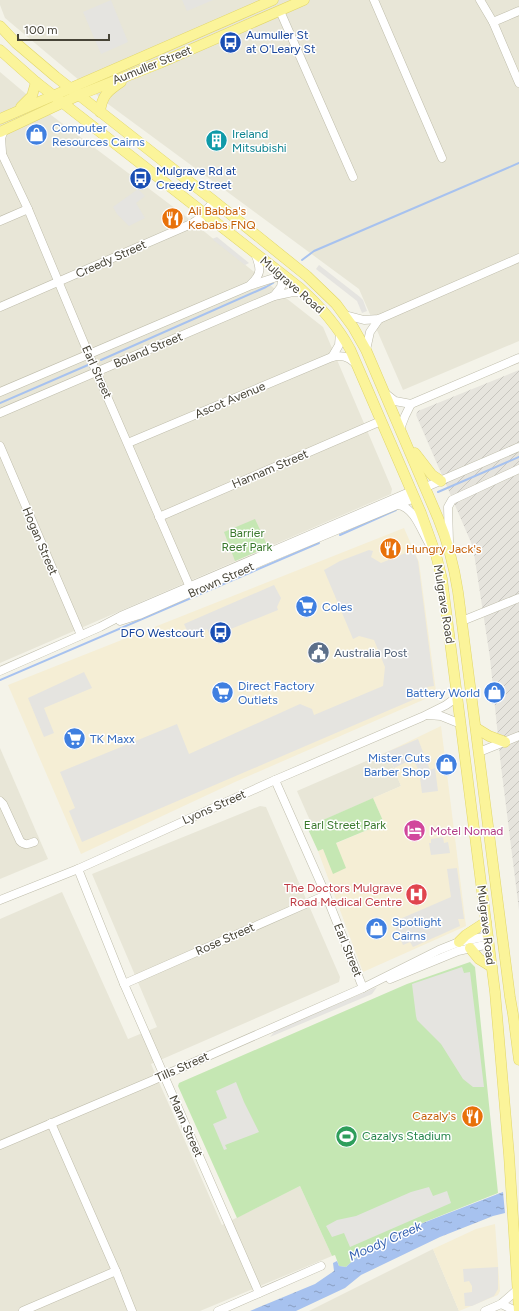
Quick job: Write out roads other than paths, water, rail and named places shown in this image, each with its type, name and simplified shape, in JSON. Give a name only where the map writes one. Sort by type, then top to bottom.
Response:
[{"type":"main road","name":"Aumuller Street","points":[[0,119],[273,0]]},
{"type":"main road","name":"Aumuller Street","points":[[2,131],[62,102],[138,72],[304,0]]},
{"type":"main road","name":"Mulgrave Road","points":[[0,26],[16,43],[70,88],[214,201],[321,288],[345,315],[366,350],[426,487],[450,549],[456,577],[502,938],[519,1055]]},
{"type":"main road","points":[[168,47],[171,52],[174,52],[191,45],[210,41]]},
{"type":"main road","name":"Mulgrave Road","points":[[0,50],[36,82],[283,275],[305,293],[325,313],[340,333],[357,364],[413,494],[436,555],[444,592],[458,697],[492,967],[501,1060],[511,1179],[517,1311]]},
{"type":"main road","points":[[100,112],[101,103],[109,91],[138,72]]},
{"type":"main road","points":[[15,112],[29,100],[36,82]]},
{"type":"main road","points":[[405,441],[431,474],[441,480]]},
{"type":"main road","name":"Brown Street","points":[[413,494],[426,487]]},
{"type":"main road","points":[[476,728],[488,736],[505,742]]},
{"type":"main road","points":[[465,757],[479,752]]},
{"type":"main road","points":[[459,942],[466,935],[486,922]]},
{"type":"main road","points":[[488,940],[502,938]]},
{"type":"main road","points":[[470,948],[479,959],[492,967]]},
{"type":"main road","points":[[513,1014],[519,1024]]},
{"type":"main road","points":[[501,1060],[519,1055]]},
{"type":"street","points":[[374,0],[442,158]]},
{"type":"street","points":[[480,0],[493,22],[519,83]]},
{"type":"street","points":[[487,0],[493,22]]},
{"type":"street","points":[[280,11],[353,177]]},
{"type":"street","points":[[493,22],[519,11]]},
{"type":"street","name":"Earl Street","points":[[2,131],[1,151],[28,209],[96,372],[191,590]]},
{"type":"street","name":"Creedy Street","points":[[0,307],[191,224],[200,218],[214,201]]},
{"type":"street","points":[[0,221],[28,209]]},
{"type":"street","points":[[249,286],[260,273],[255,253]]},
{"type":"street","points":[[345,315],[364,320],[379,319],[519,258]]},
{"type":"street","points":[[274,296],[280,288],[283,275]]},
{"type":"street","name":"Boland Street","points":[[0,392],[249,286],[283,275]]},
{"type":"street","name":"Boland Street","points":[[0,413],[274,296],[292,292],[305,293]]},
{"type":"street","points":[[366,350],[370,332],[379,319]]},
{"type":"street","points":[[332,357],[339,345],[340,333]]},
{"type":"street","name":"Ascot Avenue","points":[[128,443],[332,357],[348,357],[357,364]]},
{"type":"street","points":[[385,393],[396,401],[411,404],[519,358]]},
{"type":"street","points":[[400,429],[411,404]]},
{"type":"street","name":"Hannam Street","points":[[159,517],[381,422]]},
{"type":"street","name":"Hogan Street","points":[[0,446],[81,635]]},
{"type":"street","name":"Brown Street","points":[[426,487],[519,447]]},
{"type":"street","points":[[450,549],[448,507],[452,500],[455,497],[519,469]]},
{"type":"street","name":"Brown Street","points":[[191,590],[398,505],[413,494]]},
{"type":"street","name":"Brown Street","points":[[0,671],[100,627],[134,617],[191,590],[413,494]]},
{"type":"street","points":[[398,505],[403,506],[411,512],[436,555]]},
{"type":"street","points":[[462,621],[519,598]]},
{"type":"street","name":"Lyons Street","points":[[0,900],[78,869],[275,780],[428,715],[458,697]]},
{"type":"street","points":[[428,715],[441,716],[461,724]]},
{"type":"street","points":[[479,752],[519,736]]},
{"type":"street","name":"Earl Street","points":[[275,780],[326,895],[363,988]]},
{"type":"street","points":[[0,801],[3,804],[22,844],[34,842]]},
{"type":"street","name":"Mann Street","points":[[78,869],[124,984],[259,1293]]},
{"type":"street","name":"Rose Street","points":[[124,984],[326,895]]},
{"type":"street","name":"Tills Street","points":[[363,988],[397,977],[488,940]]},
{"type":"street","name":"Tills Street","points":[[0,1145],[363,988],[413,962],[459,942],[488,940]]},
{"type":"street","points":[[51,1123],[132,1311]]},
{"type":"street","points":[[218,1311],[321,1266]]},
{"type":"street","points":[[23,1311],[116,1271]]},
{"type":"street","points":[[485,1311],[501,1304],[517,1290]]},
{"type":"street","points":[[501,1304],[517,1311]]},
{"type":"water","name":"Moody Creek","points":[[503,1192],[505,1213],[493,1216],[440,1237],[361,1275],[345,1288],[296,1311],[250,1311],[315,1284],[334,1271],[333,1263],[337,1261],[339,1266],[346,1267],[359,1255],[392,1235]]},
{"type":"waterway","points":[[302,260],[314,251],[519,163]]},
{"type":"waterway","points":[[101,360],[273,283]]},
{"type":"waterway","points":[[0,403],[88,365]]},
{"type":"waterway","points":[[438,492],[519,457]]},
{"type":"waterway","points":[[340,535],[396,510]]},
{"type":"waterway","points":[[0,680],[319,543]]},
{"type":"place","name":"Aumuller St at O'Leary St","points":[[230,42]]},
{"type":"place","name":"Computer Resources Cairns","points":[[37,135]]},
{"type":"place","name":"Ireland Mitsubishi","points":[[217,141]]},
{"type":"place","name":"Mulgrave Rd at Creedy Street","points":[[140,178]]},
{"type":"place","name":"Ali Babba's Kebabs FNQ","points":[[172,218]]},
{"type":"place","name":"Hungry Jack's","points":[[391,549]]},
{"type":"place","name":"Coles","points":[[307,607]]},
{"type":"place","name":"DFO Westcourt","points":[[220,633]]},
{"type":"place","name":"Australia Post","points":[[318,653]]},
{"type":"place","name":"Direct Factory Outlets","points":[[223,693]]},
{"type":"place","name":"Battery World","points":[[495,693]]},
{"type":"place","name":"TK Maxx","points":[[75,739]]},
{"type":"place","name":"Mister Cuts Barber Shop","points":[[446,765]]},
{"type":"place","name":"Motel Nomad","points":[[414,831]]},
{"type":"place","name":"The Doctors Mulgrave Road Medical Centre","points":[[417,895]]},
{"type":"place","name":"Spotlight Cairns","points":[[376,929]]},
{"type":"place","name":"Cazaly's","points":[[472,1116]]},
{"type":"place","name":"Cazalys Stadium","points":[[346,1136]]},
{"type":"park label","name":"Barrier Reef Park","points":[[247,540]]},
{"type":"park label","name":"Earl Street Park","points":[[345,825]]}]
